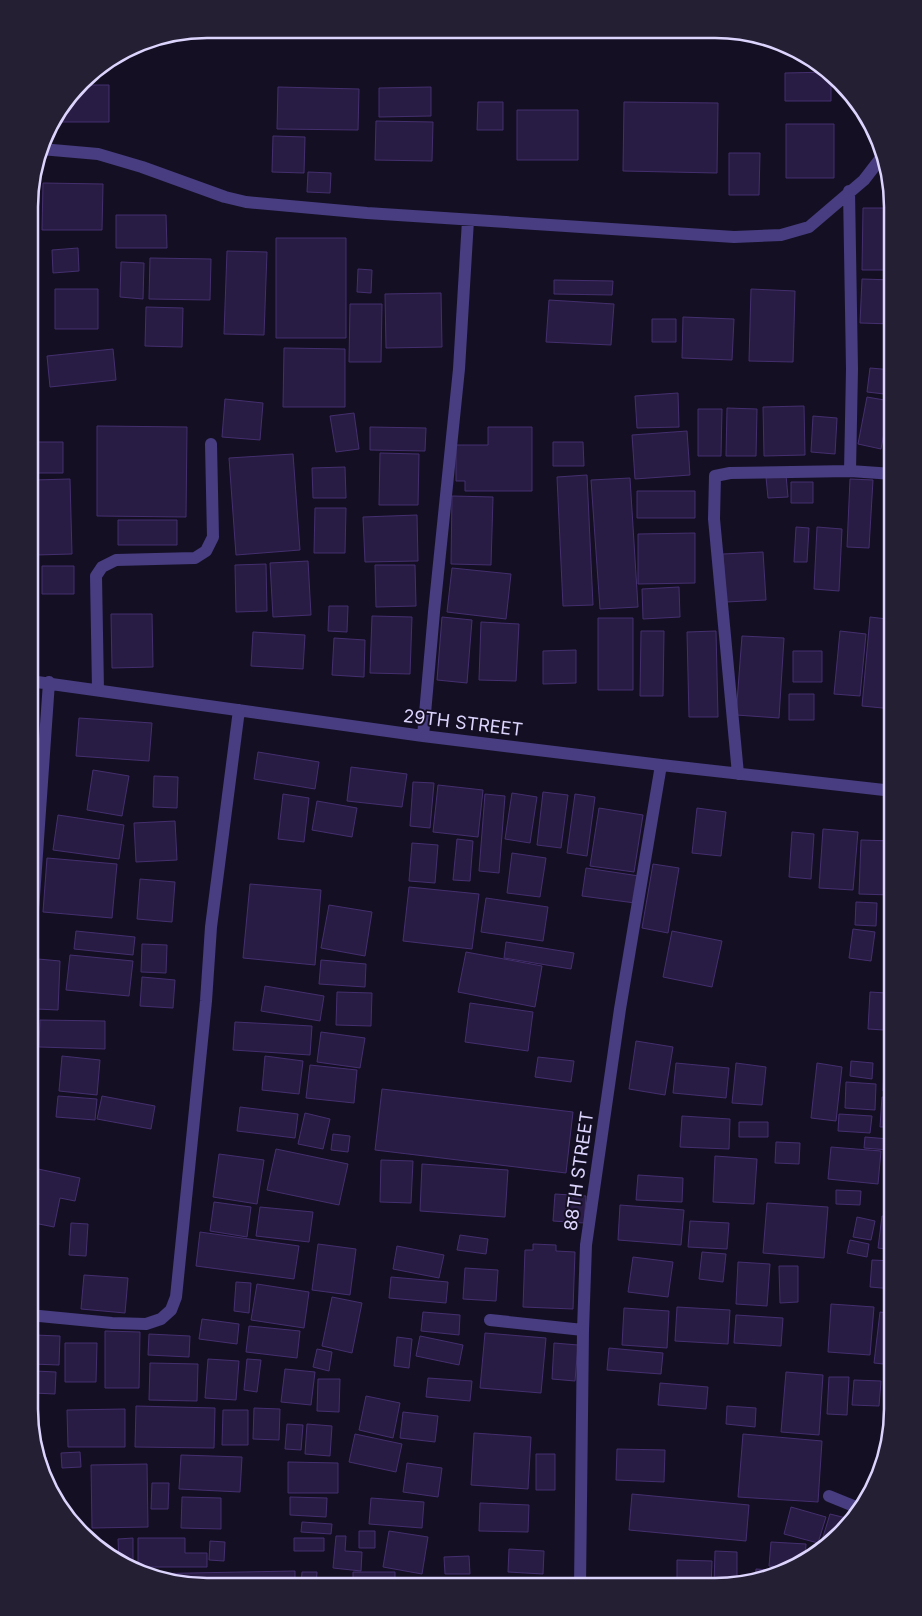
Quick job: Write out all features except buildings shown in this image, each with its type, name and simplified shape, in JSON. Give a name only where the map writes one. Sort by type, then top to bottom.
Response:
[{"type":"street","points":[[47,149],[98,154],[142,167],[224,197],[246,202],[367,213],[734,237],[781,235],[809,227],[864,180],[878,162]]},
{"type":"street","points":[[850,191],[852,369],[850,471]]},
{"type":"street","points":[[423,736],[458,369],[468,220]]},
{"type":"street","points":[[98,690],[96,576],[102,566],[116,560],[195,558],[206,551],[213,537],[211,444]]},
{"type":"street","points":[[738,774],[714,519],[715,476],[730,473],[850,471],[884,473]]},
{"type":"street","name":"29TH STREET","points":[[38,681],[423,736],[884,790]]},
{"type":"street","points":[[38,833],[48,682]]},
{"type":"street","points":[[38,1316],[112,1323],[146,1324],[161,1319],[171,1310],[176,1297],[206,1001],[211,927],[239,710]]},
{"type":"street","name":"88TH STREET","points":[[580,1578],[586,1245],[620,1009],[662,765]]},
{"type":"street","points":[[490,1320],[584,1330]]},
{"type":"street","points":[[829,1496],[854,1506]]}]
